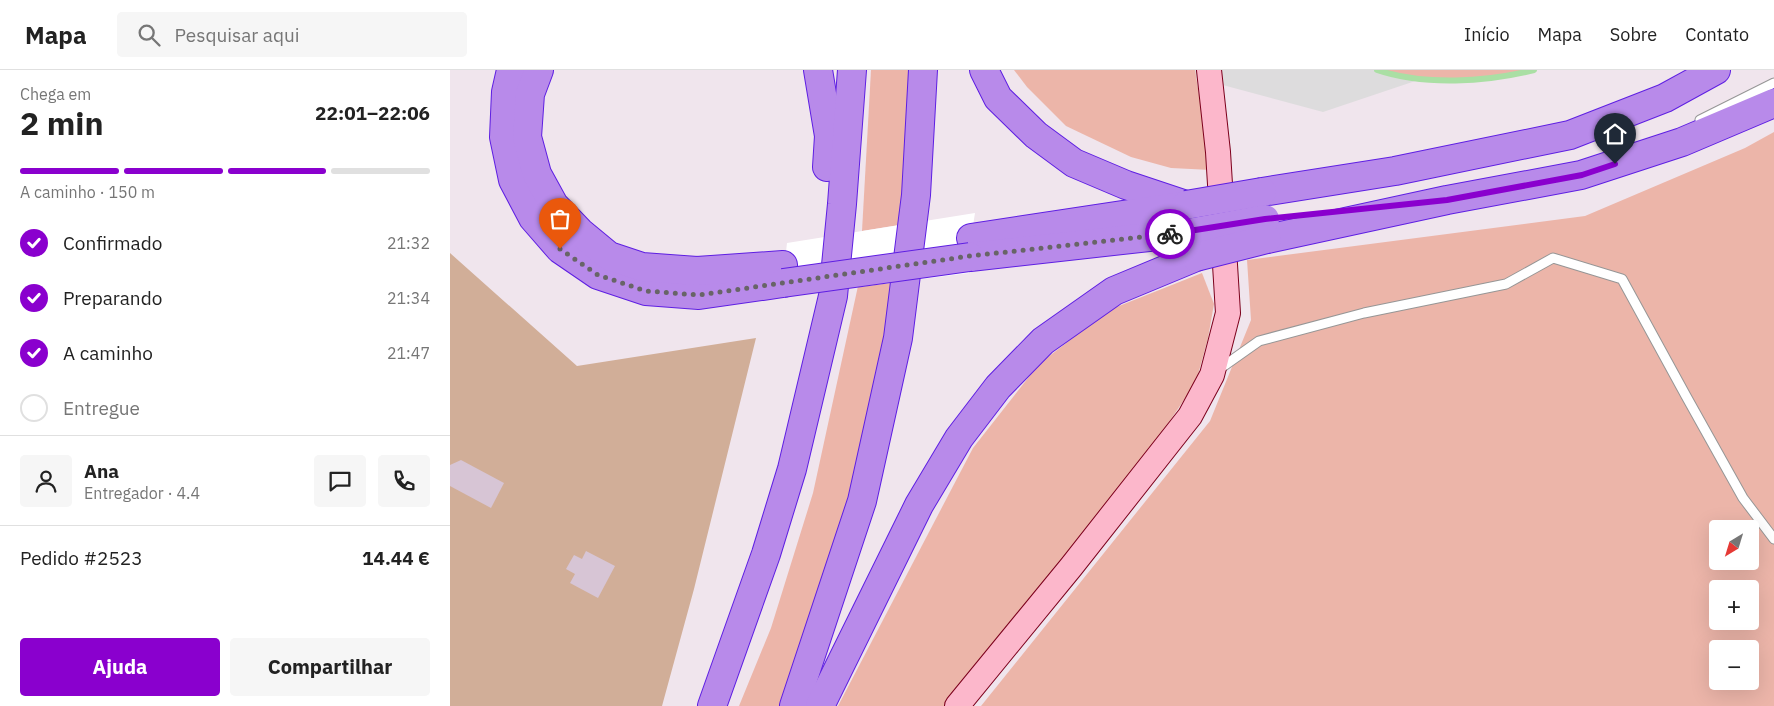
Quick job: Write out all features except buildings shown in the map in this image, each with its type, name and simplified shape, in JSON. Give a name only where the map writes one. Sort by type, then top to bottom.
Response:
[{"type":"highway","points":[[511,70],[506,92],[504,137],[513,180],[533,218],[560,249],[598,275],[646,291],[699,295],[783,274],[970,247],[1186,205],[1395,171],[1570,135],[1665,98],[1716,70]]},
{"type":"highway","points":[[539,70],[530,94],[527,137],[537,174],[554,205],[580,232],[610,256],[642,267],[783,274]]},
{"type":"highway","points":[[817,359],[829,136],[818,70]]},
{"type":"highway","points":[[712,706],[766,554],[792,469],[832,296],[842,204],[852,70]]},
{"type":"highway","points":[[794,706],[862,501],[898,338],[916,195],[923,70]]},
{"type":"highway","points":[[984,70],[998,98],[1036,136],[1074,162],[1126,185],[1186,205]]},
{"type":"highway","points":[[1642,107],[1687,93],[1728,70]]},
{"type":"highway","points":[[970,247],[1195,244],[1266,229],[1537,184],[1582,175],[1673,145],[1774,104]]},
{"type":"highway","points":[[820,706],[919,505],[959,438],[998,387],[1043,341],[1114,291],[1195,244]]},
{"type":"main road","points":[[957,706],[1071,568],[1190,416],[1212,375],[1228,312],[1218,152],[1209,70]]},
{"type":"lane","points":[[1687,126],[1774,83]]},
{"type":"lane","points":[[1537,184],[1608,156]]},
{"type":"lane","points":[[1212,375],[1259,341],[1364,313],[1506,284],[1553,258],[1622,279],[1743,498],[1774,539]]},
{"type":"shaded area","points":[[871,70],[914,70],[905,224],[862,231]]},
{"type":"shaded area","points":[[1014,70],[1195,70],[1211,170],[1171,168],[1131,157],[1066,126],[1027,87]]},
{"type":"shaded area","points":[[1167,70],[1448,70],[1323,112]]},
{"type":"shaded area","points":[[1383,70],[1531,70],[1499,76],[1456,79],[1411,77]]},
{"type":"shaded area","points":[[1774,132],[1774,706],[981,706],[1210,421],[1251,320],[1247,260],[1585,216],[1745,148]]},
{"type":"shaded area","points":[[450,253],[577,366],[756,338],[694,589],[662,706],[450,706]]},
{"type":"shaded area","points":[[1202,273],[1214,304],[1208,338],[1196,382],[1165,428],[946,706],[838,706],[973,448],[1039,364],[1109,310]]},
{"type":"shaded area","points":[[896,282],[861,469],[785,706],[739,706],[771,628],[813,493],[858,286]]},
{"type":"pier","points":[[975,213],[969,273],[781,297],[787,243]]},
{"type":"waterway","points":[[1377,70],[1395,75],[1435,80],[1496,77],[1534,70]]},
{"type":"way so far","points":[[560,249],[598,275],[646,291],[699,295],[970,256],[1170,234]]},
{"type":"route","points":[[1170,234],[1194,232],[1265,219],[1447,200],[1582,175],[1615,164]]}]
